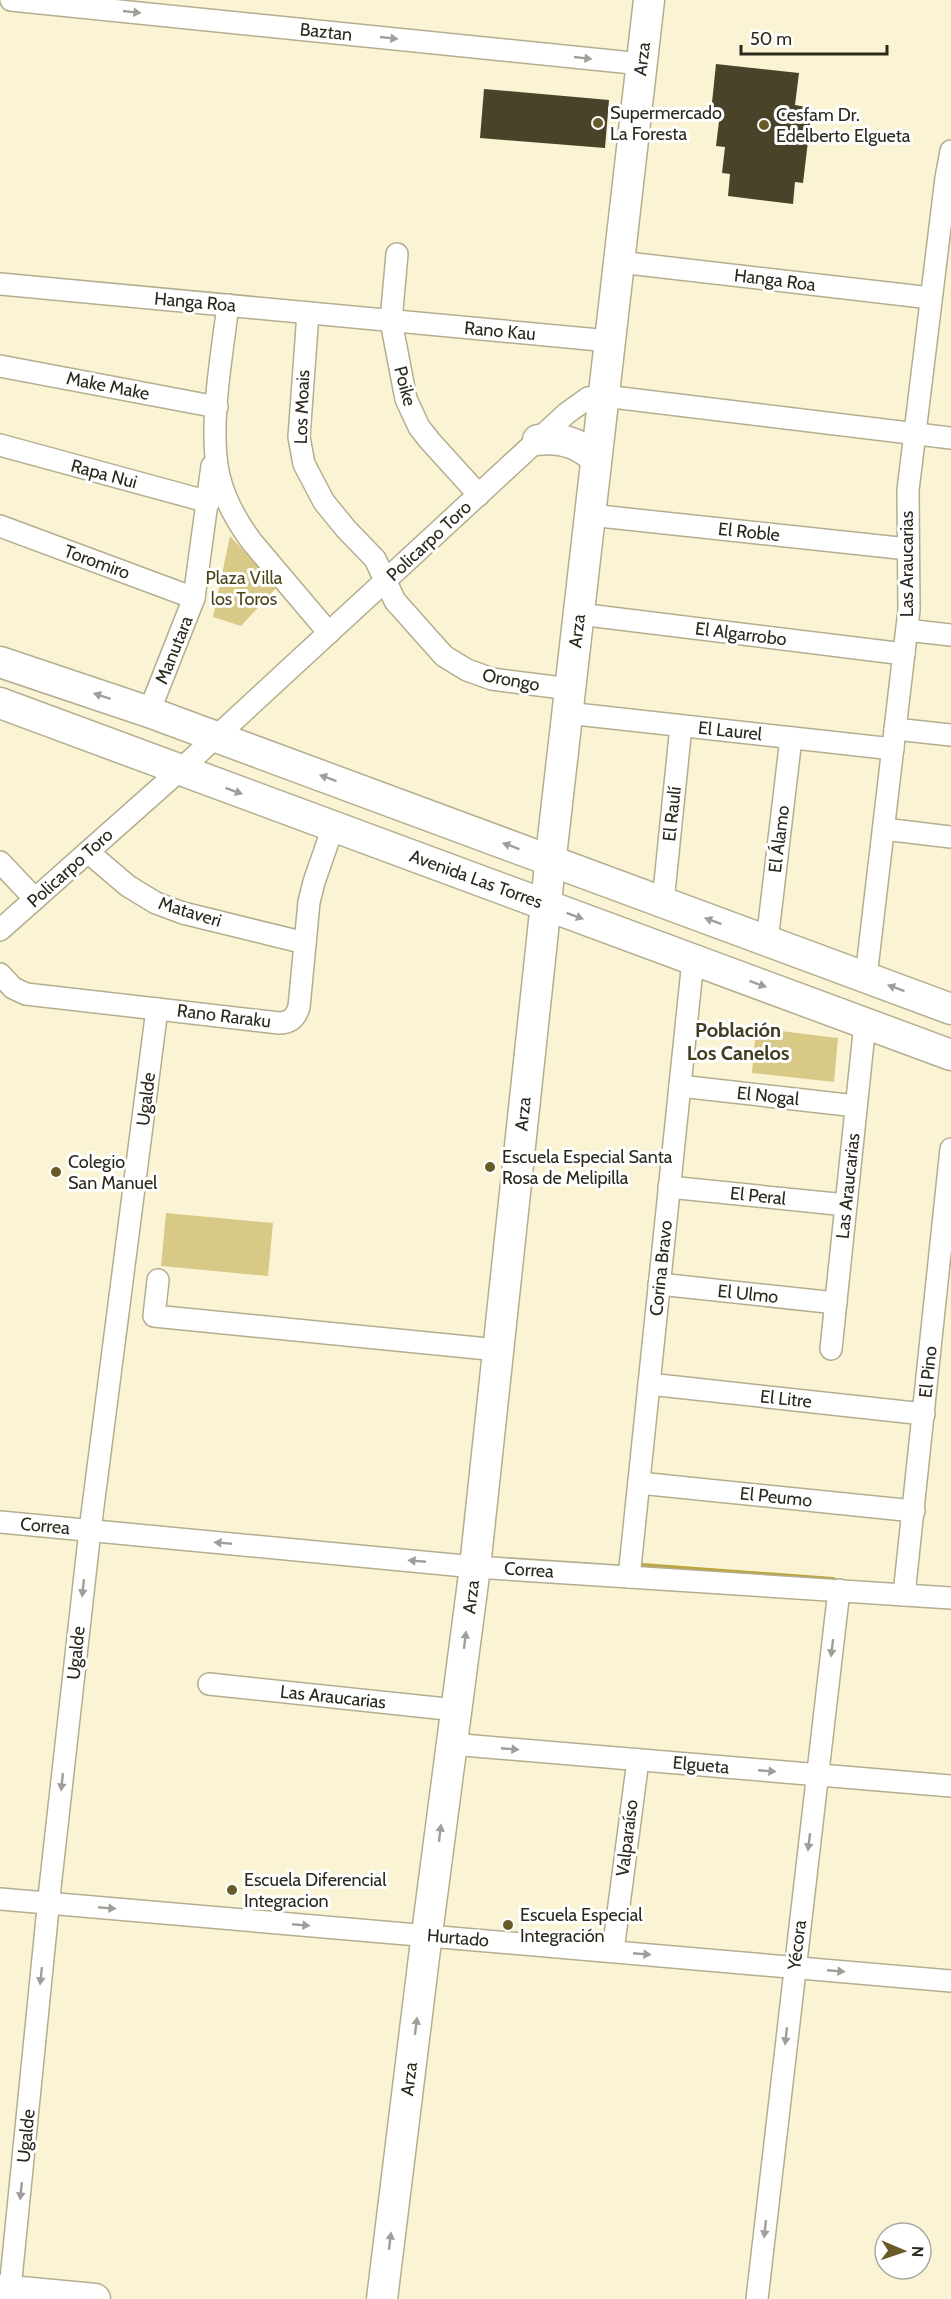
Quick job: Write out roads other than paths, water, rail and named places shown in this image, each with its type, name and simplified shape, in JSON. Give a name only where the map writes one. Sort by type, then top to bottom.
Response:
[{"type":"street","name":"Baztan","points":[[11,0],[642,64]]},
{"type":"street","name":"Arza","points":[[382,2299],[475,1567],[545,905],[649,0]]},
{"type":"street","name":"Las Araucarias","points":[[866,977],[907,630],[910,581],[908,490],[951,151]]},
{"type":"street","name":"Poike","points":[[396,254],[391,321],[403,387],[411,412],[430,441],[479,495]]},
{"type":"street","name":"Hanga Roa","points":[[619,262],[931,298]]},
{"type":"street","name":"Hanga Roa","points":[[0,284],[391,321]]},
{"type":"street","name":"Manutara","points":[[149,712],[194,598],[208,502],[228,305]]},
{"type":"street","name":"Los Moais","points":[[308,313],[298,423],[304,464],[324,502],[375,559],[385,581]]},
{"type":"street","name":"Rano Kau","points":[[391,321],[610,341]]},
{"type":"street","name":"Make Make","points":[[0,366],[217,407]]},
{"type":"street","name":"Policarpo Toro","points":[[0,930],[180,771],[538,440],[578,404],[588,398],[604,396],[951,438]]},
{"type":"street","points":[[538,440],[550,438],[574,443],[596,459]]},
{"type":"street","name":"Rapa Nui","points":[[0,445],[208,502]]},
{"type":"street","name":"Manutara","points":[[214,445],[224,492],[240,527],[328,633]]},
{"type":"street","name":"El Roble","points":[[590,515],[908,549]]},
{"type":"street","name":"Toromiro","points":[[0,526],[194,598]]},
{"type":"street","name":"Orongo","points":[[385,581],[395,602],[434,647],[455,664],[473,673],[569,701]]},
{"type":"street","name":"El Algarrobo","points":[[579,614],[904,654]]},
{"type":"street","points":[[907,630],[951,635]]},
{"type":"street","points":[[0,662],[149,712],[951,1009]]},
{"type":"street","name":"El Laurel","points":[[569,701],[681,726],[791,738],[894,739],[951,735]]},
{"type":"street","name":"Avenida Las Torres","points":[[0,703],[951,1055]]},
{"type":"street","name":"El Raulí","points":[[663,902],[681,726]]},
{"type":"street","name":"El Álamo","points":[[767,941],[791,738]]},
{"type":"street","name":"Rano Raraku","points":[[0,974],[12,988],[26,994],[279,1023],[289,1021],[297,1013],[299,1007],[311,891],[333,827]]},
{"type":"street","points":[[884,828],[951,837]]},
{"type":"street","name":"Mataveri","points":[[88,852],[128,886],[156,903],[183,913],[305,944]]},
{"type":"street","points":[[0,862],[35,899]]},
{"type":"street","name":"Corina Bravo","points":[[629,1576],[693,960]]},
{"type":"street","name":"Ugalde","points":[[7,2293],[90,1530],[157,1009]]},
{"type":"street","name":"Las Araucarias","points":[[831,1349],[865,1023]]},
{"type":"street","name":"El Nogal","points":[[680,1086],[856,1106]]},
{"type":"street","name":"El Pino","points":[[904,1595],[951,1149]]},
{"type":"street","name":"El Peral","points":[[669,1187],[846,1205]]},
{"type":"street","points":[[158,1280],[154,1316],[498,1350]]},
{"type":"street","name":"El Ulmo","points":[[659,1284],[836,1303]]},
{"type":"street","name":"El Litre","points":[[649,1384],[924,1414]]},
{"type":"street","name":"El Peumo","points":[[639,1483],[914,1511]]},
{"type":"street","name":"Correa","points":[[0,1522],[475,1567],[951,1598]]},
{"type":"street","name":"Yécora","points":[[757,2299],[839,1590]]},
{"type":"street","name":"Las Araucarias","points":[[209,1684],[456,1710]]},
{"type":"street","name":"Elgueta","points":[[451,1744],[951,1786]]},
{"type":"street","name":"Valparaíso","points":[[613,1952],[638,1760]]},
{"type":"street","name":"Hurtado","points":[[0,1899],[951,1981]]},
{"type":"street","points":[[7,2293],[95,2299]]},
{"type":"waterway","points":[[642,1566],[833,1580]]},
{"type":"place","name":"Supermercado La Foresta","points":[[598,123]]},
{"type":"place","name":"Cesfam Dr. Edelberto Elgueta","points":[[764,125]]},
{"type":"place","name":"Escuela Especial Santa Rosa de Melipilla","points":[[490,1167]]},
{"type":"place","name":"Colegio San Manuel","points":[[56,1172]]},
{"type":"place","name":"Escuela Diferencial Integracion","points":[[232,1890]]},
{"type":"place","name":"Escuela Especial Integración","points":[[508,1925]]},
{"type":"district","name":"Población Los Canelos","points":[[738,1042]]},
{"type":"park label","name":"Plaza Villa los Toros","points":[[244,588]]}]
